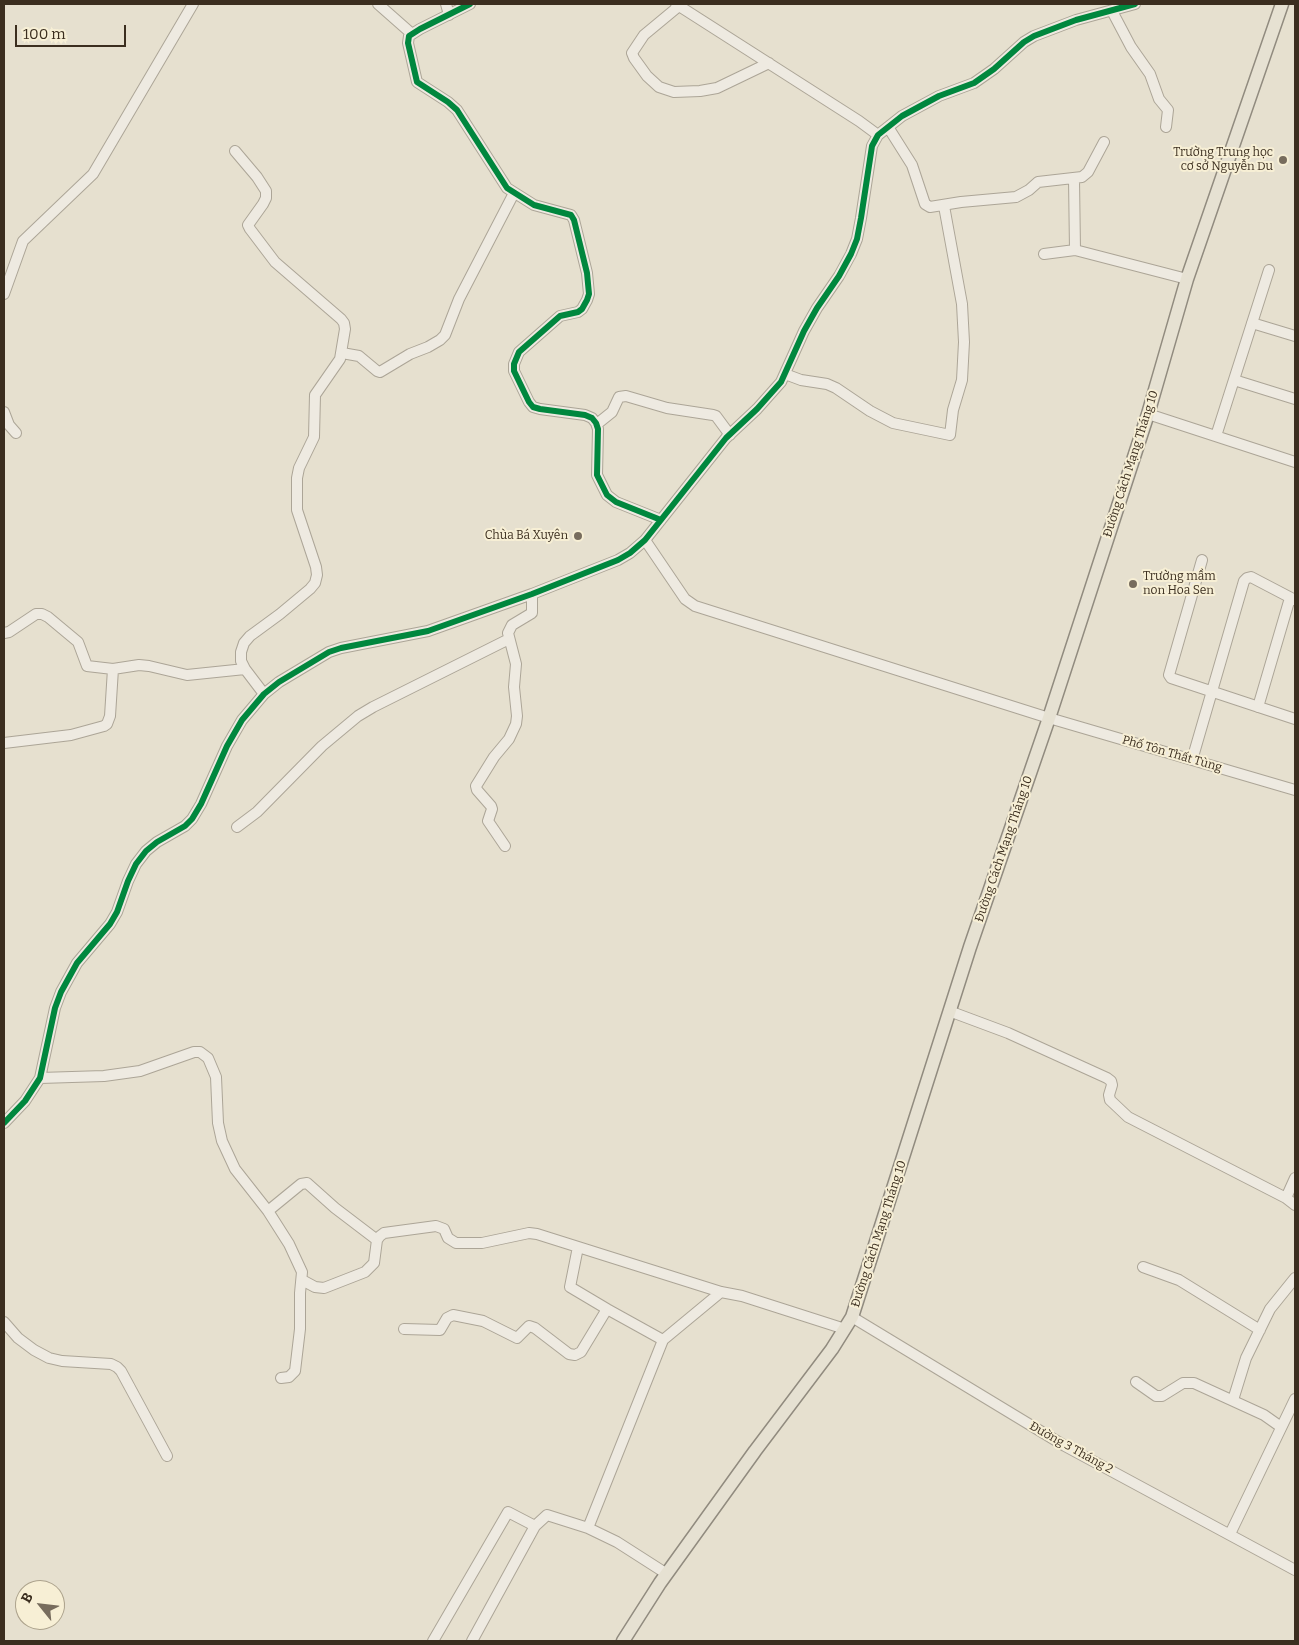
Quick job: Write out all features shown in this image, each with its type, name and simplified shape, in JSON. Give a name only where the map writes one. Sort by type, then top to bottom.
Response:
[{"type":"main road","name":"Đường Cách Mạng Tháng 10","points":[[623,1641],[644,1605],[846,1329],[852,1318],[949,1011],[1050,718],[1148,414],[1187,279],[1282,4]]},
{"type":"street","points":[[4,294],[23,241],[93,174],[193,4]]},
{"type":"street","points":[[378,4],[412,34]]},
{"type":"street","points":[[446,4],[449,15]]},
{"type":"street","points":[[470,4],[409,36],[408,43],[417,82],[448,102],[456,110],[502,182],[514,193],[541,208],[565,212],[571,215],[574,220],[587,273],[589,294],[588,300],[582,309],[578,312],[560,316],[519,352],[514,364],[514,371],[529,402],[534,407],[585,415],[592,418],[597,424],[597,475],[607,495],[616,502],[661,520]]},
{"type":"street","points":[[4,1124],[25,1101],[40,1078],[55,1008],[68,977],[77,963],[110,924],[117,912],[128,881],[146,852],[157,842],[185,826],[192,819],[238,726],[264,694],[329,652],[428,631],[532,594],[618,560],[630,553],[645,540],[730,435],[781,382],[808,324],[839,276],[857,239],[872,146],[878,135],[902,116],[932,100],[974,82],[1034,36],[1076,20],[1135,4]]},
{"type":"street","points":[[770,64],[717,88],[674,92],[659,87],[647,76],[632,53],[644,35],[677,5],[770,64],[878,135]]},
{"type":"street","points":[[1112,11],[1128,41],[1150,74],[1159,98],[1168,110],[1166,127]]},
{"type":"street","points":[[888,127],[912,165],[925,204],[930,207],[1016,197],[1038,182],[1074,179],[1085,176],[1104,142]]},
{"type":"street","points":[[235,151],[266,191],[266,198],[248,225],[249,227],[279,266],[341,318],[345,329],[342,353],[314,395],[314,437],[299,468],[297,478],[297,510],[317,575],[310,589],[250,636],[244,643],[241,652],[245,669],[264,694]]},
{"type":"street","points":[[1074,179],[1075,250]]},
{"type":"street","points":[[342,353],[359,356],[380,372],[410,354],[440,340],[445,335],[459,299],[514,193]]},
{"type":"street","points":[[785,374],[801,380],[827,384],[836,388],[876,415],[893,423],[950,435],[953,410],[962,380],[964,342],[962,304],[944,206]]},
{"type":"street","points":[[1044,254],[1075,250],[1187,279]]},
{"type":"street","points":[[1216,436],[1269,270]]},
{"type":"street","points":[[1252,323],[1295,336]]},
{"type":"street","points":[[1234,380],[1295,399]]},
{"type":"street","points":[[597,424],[612,412],[619,397],[626,396],[667,408],[714,415],[730,435]]},
{"type":"street","points":[[4,412],[9,425],[16,433]]},
{"type":"street","points":[[1148,414],[1295,462]]},
{"type":"street","name":"Phố Tôn Thất Tùng","points":[[645,540],[685,600],[695,606],[1050,718],[1295,790]]},
{"type":"street","points":[[1202,560],[1169,675],[1174,681],[1295,719]]},
{"type":"street","points":[[1192,760],[1245,579],[1251,577],[1293,599],[1258,707]]},
{"type":"street","points":[[505,846],[488,821],[492,806],[477,790],[476,786],[494,757],[509,739],[516,724],[514,687],[516,664],[509,639],[509,628],[532,613],[532,594]]},
{"type":"street","points":[[4,633],[9,632],[36,614],[42,614],[78,642],[87,666],[113,669],[139,665],[149,666],[187,676],[245,669]]},
{"type":"street","points":[[237,828],[257,812],[322,746],[358,716],[373,706],[509,639]]},
{"type":"street","points":[[4,743],[71,735],[107,724],[110,716],[113,669]]},
{"type":"street","points":[[949,1011],[1008,1033],[1107,1078],[1111,1081],[1112,1085],[1109,1095],[1110,1100],[1128,1117],[1286,1198],[1295,1205]]},
{"type":"street","points":[[40,1078],[104,1076],[140,1071],[189,1053],[194,1052],[204,1055],[215,1071],[218,1123],[222,1142],[235,1169],[268,1211],[293,1250],[301,1269],[300,1329],[295,1371],[290,1377],[281,1378]]},
{"type":"street","points":[[1286,1198],[1295,1178]]},
{"type":"street","points":[[268,1211],[301,1184],[307,1183],[335,1208],[377,1240]]},
{"type":"street","points":[[302,1280],[314,1287],[324,1288],[365,1272],[374,1263],[377,1240],[384,1233],[436,1226],[444,1229],[448,1238],[456,1243],[488,1243],[529,1233],[846,1329]]},
{"type":"street","points":[[578,1247],[570,1287],[663,1340]]},
{"type":"street","points":[[1143,1267],[1179,1280],[1260,1330]]},
{"type":"street","points":[[1233,1400],[1243,1367],[1273,1304],[1295,1278]]},
{"type":"street","points":[[588,1528],[663,1340],[721,1292]]},
{"type":"street","points":[[404,1329],[440,1330],[452,1315],[483,1321],[517,1338],[529,1326],[569,1354],[575,1355],[581,1352],[607,1309]]},
{"type":"street","name":"Đường 3 Tháng 2","points":[[852,1318],[1065,1446],[1295,1570]]},
{"type":"street","points":[[4,1322],[18,1338],[49,1358],[62,1361],[111,1364],[122,1371],[167,1456]]},
{"type":"street","points":[[1136,1382],[1156,1396],[1162,1396],[1183,1384],[1194,1383],[1264,1415],[1281,1427]]},
{"type":"street","points":[[1230,1534],[1295,1401]]},
{"type":"street","points":[[434,1641],[508,1512],[535,1526]]},
{"type":"street","points":[[472,1641],[535,1526],[547,1515],[588,1528],[628,1548],[667,1574]]},
{"type":"cycle path","points":[[470,4],[409,36],[408,43],[417,82],[457,110],[507,188],[534,205],[571,215],[574,220],[587,273],[589,294],[582,309],[578,312],[560,316],[519,352],[514,364],[514,371],[533,407],[585,415],[592,418],[598,429],[597,475],[607,495],[616,502],[661,520]]},
{"type":"cycle path","points":[[4,1123],[25,1101],[40,1078],[55,1008],[61,992],[77,963],[110,924],[117,912],[136,864],[146,851],[157,842],[185,826],[192,819],[201,804],[227,746],[242,720],[264,694],[279,682],[329,652],[428,631],[532,594],[618,560],[630,553],[645,540],[726,438],[757,409],[781,382],[804,331],[839,276],[857,239],[872,146],[878,135],[902,116],[939,96],[974,83],[1034,36],[1076,20],[1135,4]]},
{"type":"place","name":"Trường Trung học cơ sở Nguyễn Du","points":[[1283,160]]},
{"type":"place","name":"Chùa Bá Xuyên","points":[[578,536]]},
{"type":"place","name":"Trường mầm non Hoa Sen","points":[[1133,584]]}]
